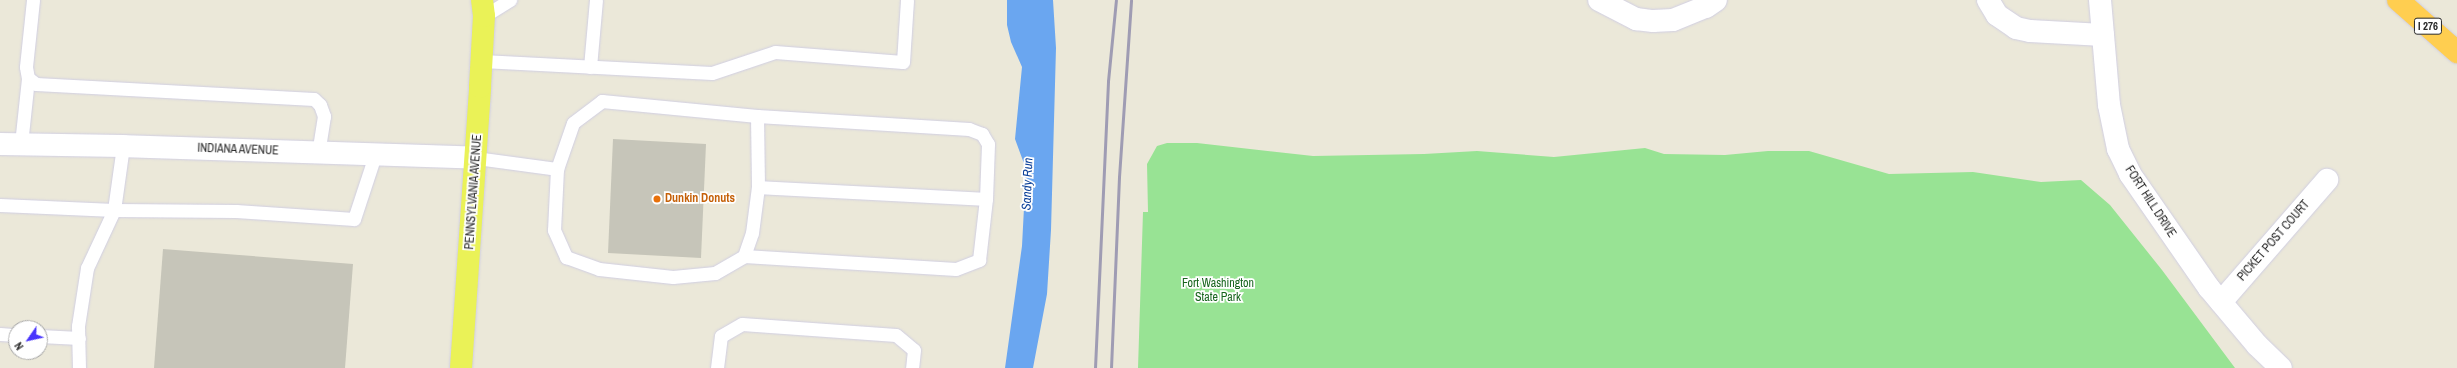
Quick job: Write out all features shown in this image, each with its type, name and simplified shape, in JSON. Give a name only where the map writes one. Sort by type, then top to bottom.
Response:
[{"type":"highway","name":"I 276","points":[[2398,0],[2457,52]]},
{"type":"main road","name":"PENNSYLVANIA AVENUE","points":[[461,368],[485,5]]},
{"type":"street","points":[[1599,0],[1636,19],[1653,21],[1673,20],[1689,15],[1716,0]]},
{"type":"street","points":[[1988,0],[1998,15],[2016,28],[2030,32],[2103,35]]},
{"type":"street","name":"FORT HILL DRIVE","points":[[2100,0],[2109,105],[2118,149],[2130,174],[2209,288],[2257,345],[2281,368]]},
{"type":"street","name":"INDIANA AVENUE","points":[[10,144],[123,146],[476,158]]},
{"type":"street","name":"PICKET POST COURT","points":[[2221,302],[2327,180]]},
{"type":"lane","points":[[10,144],[28,78],[26,67],[33,0]]},
{"type":"lane","points":[[485,5],[510,0]]},
{"type":"lane","points":[[590,67],[596,0]]},
{"type":"lane","points":[[482,61],[712,73],[775,52],[903,62],[907,0]]},
{"type":"lane","points":[[28,78],[36,84],[314,99],[320,105],[324,116],[318,153]]},
{"type":"lane","points":[[602,101],[757,116],[969,129],[982,134],[988,144],[986,199],[979,260],[956,269],[744,256],[715,272],[673,277],[599,269],[566,256],[554,230],[557,169],[573,124],[602,101]]},
{"type":"lane","points":[[744,256],[752,232],[758,187],[757,116]]},
{"type":"lane","points":[[79,368],[78,326],[87,268],[114,210],[123,146]]},
{"type":"lane","points":[[0,206],[114,210],[236,211],[354,219],[375,154]]},
{"type":"lane","points":[[476,158],[557,169]]},
{"type":"lane","points":[[758,187],[986,199]]},
{"type":"lane","points":[[717,368],[721,336],[742,324],[896,335],[914,350],[912,368]]},
{"type":"lane","points":[[48,336],[79,338]]},
{"type":"green space","name":"Fort Washington State Park","points":[[1167,143],[1197,143],[1313,156],[1424,154],[1477,151],[1554,157],[1645,148],[1664,154],[1725,155],[1768,151],[1809,151],[1889,174],[1973,172],[2041,182],[2081,180],[2110,205],[2162,270],[2235,368],[1138,368],[1143,212],[1148,212],[1147,164],[1157,146]]},
{"type":"water","name":"Sandy Run","points":[[1007,0],[1053,0],[1056,48],[1051,230],[1047,294],[1033,368],[1005,368],[1022,246],[1026,169],[1015,139],[1022,67],[1011,42],[1007,25]]},
{"type":"building","name":"Dunkin Donuts","points":[[613,139],[706,144],[701,258],[608,253]]},
{"type":"building","points":[[163,249],[353,264],[345,368],[154,368]]},
{"type":"railway","points":[[1095,368],[1108,81],[1116,0]]},
{"type":"railway","points":[[1111,368],[1119,177],[1131,0]]},
{"type":"place","name":"Dunkin Donuts","points":[[657,199]]}]
